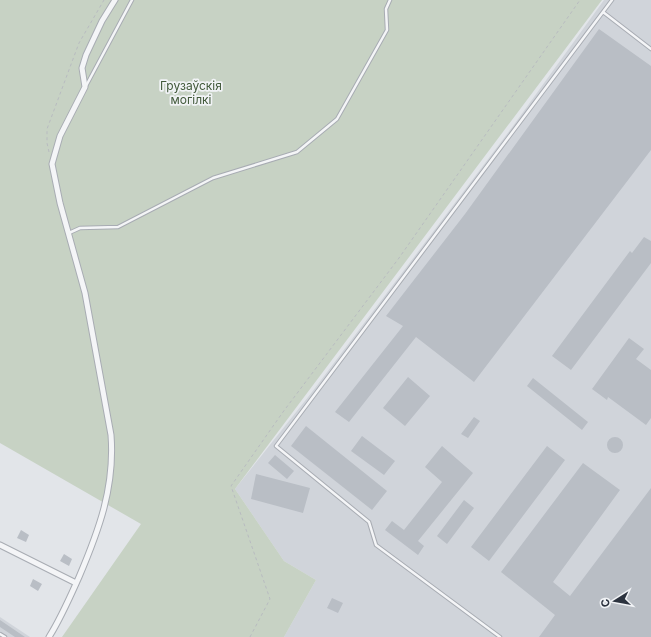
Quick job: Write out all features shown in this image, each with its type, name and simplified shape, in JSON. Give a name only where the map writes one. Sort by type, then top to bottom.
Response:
[{"type":"street","points":[[49,637],[76,583],[102,521],[113,454],[111,435],[85,293],[68,233],[52,164],[60,136],[85,87],[83,62],[102,21],[115,0]]},
{"type":"street","points":[[0,545],[76,583]]},
{"type":"lane","points":[[85,87],[132,0]]},
{"type":"lane","points":[[68,233],[80,228],[118,227],[213,178],[297,152],[337,119],[387,30],[386,9],[390,0]]},
{"type":"lane","points":[[500,637],[376,545],[369,522],[276,446],[612,0]]},
{"type":"lane","points":[[603,12],[651,49]]},
{"type":"lane","points":[[0,634],[5,637]]},
{"type":"path","points":[[52,164],[47,143],[47,129],[78,43],[104,0]]},
{"type":"path","points":[[250,637],[270,599],[231,486],[283,412],[399,258],[580,0]]},
{"type":"shaded area","points":[[604,0],[651,0],[651,637],[284,637],[316,580],[284,561],[235,489],[312,392],[513,126]]},
{"type":"shaded area","points":[[0,617],[30,637],[0,637]]},
{"type":"green space","name":"Грузаўскія могілкі","points":[[0,0],[602,0],[235,489],[284,561],[316,580],[284,637],[62,637],[141,524],[0,443]]},
{"type":"building","points":[[599,29],[651,66],[651,150],[474,382],[416,337],[349,422],[335,412],[403,326],[386,316],[465,214]]},
{"type":"building","points":[[644,237],[651,241],[651,263],[571,370],[552,356],[630,251],[632,253]]},
{"type":"building","points":[[629,338],[644,349],[636,359],[651,370],[651,418],[646,425],[608,397],[607,400],[592,389]]},
{"type":"building","points":[[408,377],[430,396],[405,426],[383,408]]},
{"type":"building","points":[[533,378],[588,422],[582,430],[527,386]]},
{"type":"building","points":[[474,417],[480,421],[468,438],[461,434]]},
{"type":"building","points":[[306,426],[387,491],[372,510],[291,446]]},
{"type":"building","points":[[362,436],[395,461],[384,475],[351,451]]},
{"type":"building","points":[[612,437],[618,437],[623,442],[621,451],[618,453],[612,453],[607,448],[607,442]]},
{"type":"building","points":[[442,446],[473,473],[418,541],[424,546],[418,555],[385,530],[392,521],[404,530],[442,482],[425,467]]},
{"type":"building","points":[[547,446],[565,460],[489,561],[471,547]]},
{"type":"building","points":[[275,455],[294,471],[287,479],[268,463]]},
{"type":"building","points":[[583,463],[620,490],[553,582],[570,596],[651,488],[651,637],[539,637],[555,615],[501,572]]},
{"type":"building","points":[[256,474],[310,488],[303,513],[251,499]]},
{"type":"building","points":[[464,500],[474,508],[447,544],[437,536]]},
{"type":"building","points":[[21,530],[29,535],[26,542],[17,538]]},
{"type":"building","points":[[64,554],[72,559],[69,566],[60,561]]},
{"type":"building","points":[[33,579],[42,584],[38,591],[30,586]]},
{"type":"building","points":[[332,598],[343,603],[338,613],[327,608]]},
{"type":"building","points":[[0,620],[25,637],[15,637],[0,627]]}]
